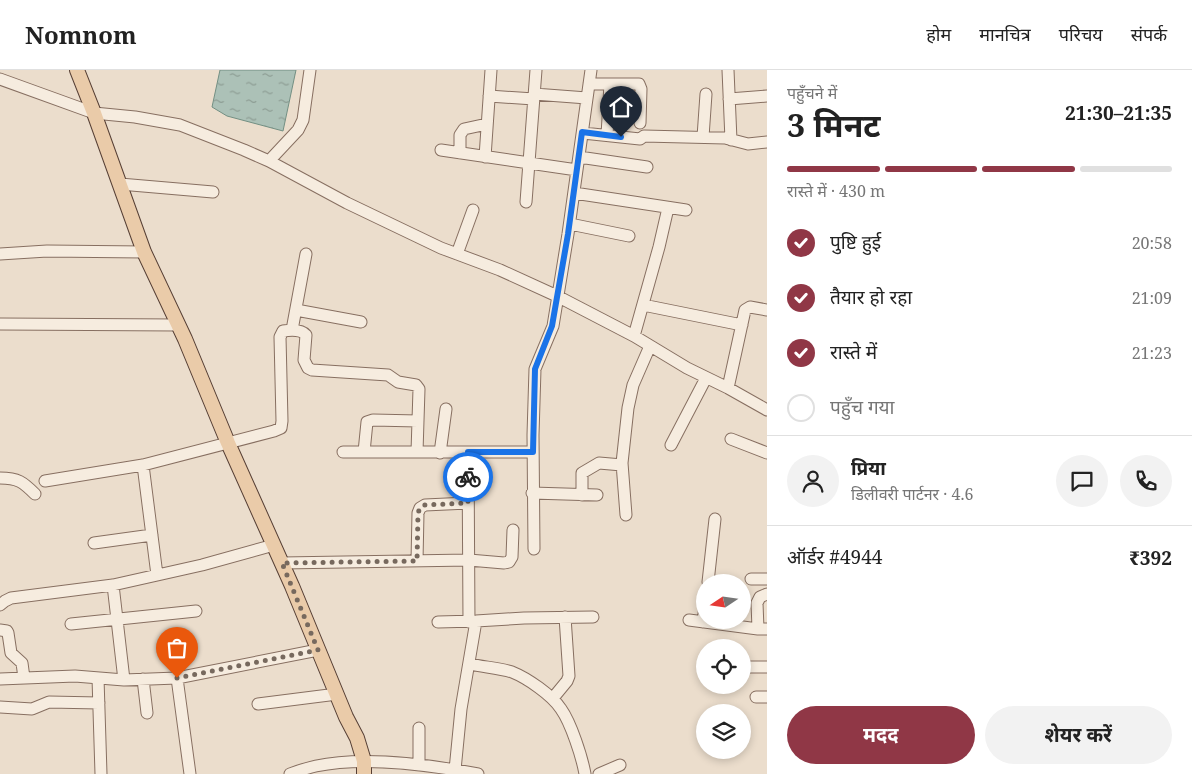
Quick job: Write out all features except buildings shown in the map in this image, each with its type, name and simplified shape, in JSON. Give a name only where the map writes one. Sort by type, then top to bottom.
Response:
[{"type":"main road","points":[[77,70],[144,252],[178,325],[357,738],[364,768]]},
{"type":"street","points":[[269,161],[298,130],[303,120],[310,70]]},
{"type":"street","points":[[485,156],[491,70]]},
{"type":"street","points":[[526,202],[536,70]]},
{"type":"street","points":[[534,549],[532,493],[535,369],[552,326],[570,224],[591,70]]},
{"type":"street","points":[[728,70],[731,140]]},
{"type":"street","points":[[0,79],[94,113],[135,117],[180,125],[269,161],[347,203],[457,254],[500,270],[557,296],[634,336],[706,378],[767,410]]},
{"type":"street","points":[[589,84],[639,84],[641,89],[640,123]]},
{"type":"street","points":[[607,136],[610,84]]},
{"type":"street","points":[[703,138],[706,94]]},
{"type":"street","points":[[489,96],[587,98]]},
{"type":"street","points":[[729,99],[767,96]]},
{"type":"street","points":[[460,153],[460,135],[464,129],[488,124]]},
{"type":"street","points":[[582,132],[640,139],[644,136],[724,138],[748,144],[767,142]]},
{"type":"street","points":[[440,150],[577,170]]},
{"type":"street","points":[[579,157],[647,167]]},
{"type":"street","points":[[120,184],[212,192]]},
{"type":"street","points":[[574,193],[686,210]]},
{"type":"street","points":[[634,336],[668,208]]},
{"type":"street","points":[[457,254],[473,210]]},
{"type":"street","points":[[570,224],[629,236]]},
{"type":"street","points":[[0,254],[47,251],[144,252]]},
{"type":"street","points":[[292,330],[306,254]]},
{"type":"street","points":[[643,305],[742,325]]},
{"type":"street","points":[[728,388],[747,307],[767,310]]},
{"type":"street","points":[[296,310],[361,322]]},
{"type":"street","points":[[0,324],[178,325]]},
{"type":"street","points":[[45,481],[143,465],[274,432],[281,428],[280,338],[283,331],[292,330],[301,331],[306,335],[304,360],[308,368],[312,370],[388,375],[398,382],[416,385],[420,389],[418,452]]},
{"type":"street","points":[[626,515],[622,465],[630,394],[632,385],[650,346]]},
{"type":"street","points":[[671,445],[706,378]]},
{"type":"street","points":[[440,452],[446,409]]},
{"type":"street","points":[[364,452],[367,422],[373,420],[418,421]]},
{"type":"street","points":[[732,439],[767,453]]},
{"type":"street","points":[[343,452],[533,452]]},
{"type":"street","points":[[455,770],[461,708],[470,664],[473,621],[469,560],[468,452]]},
{"type":"street","points":[[582,495],[582,473],[599,462],[622,465]]},
{"type":"street","points":[[143,465],[157,575]]},
{"type":"street","points":[[0,478],[15,479],[23,482],[36,494]]},
{"type":"street","points":[[532,493],[597,495]]},
{"type":"street","points":[[417,561],[418,513],[420,508],[425,505],[468,503]]},
{"type":"street","points":[[709,574],[715,519]]},
{"type":"street","points":[[282,563],[469,560],[509,562],[512,557],[513,530]]},
{"type":"street","points":[[94,542],[152,535]]},
{"type":"street","points":[[0,605],[11,598],[113,585],[274,545]]},
{"type":"street","points":[[751,579],[767,579]]},
{"type":"street","points":[[113,585],[124,680]]},
{"type":"street","points":[[762,629],[758,599],[762,595],[767,594]]},
{"type":"street","points":[[71,624],[196,611]]},
{"type":"street","points":[[553,698],[570,676],[565,617]]},
{"type":"street","points":[[438,622],[593,617]]},
{"type":"street","points":[[689,620],[696,621]]},
{"type":"street","points":[[0,630],[7,631],[11,653],[22,663],[24,678]]},
{"type":"street","points":[[0,679],[75,676],[124,680],[177,678],[318,650]]},
{"type":"street","points":[[470,664],[511,672],[553,698],[562,710],[568,724],[585,774]]},
{"type":"street","points":[[751,667],[767,667]]},
{"type":"street","points":[[98,678],[101,774]]},
{"type":"street","points":[[177,678],[190,774]]},
{"type":"street","points":[[143,679],[147,713]]},
{"type":"street","points":[[258,704],[337,694]]},
{"type":"street","points":[[0,708],[32,709],[49,702],[99,703]]},
{"type":"street","points":[[419,728],[419,765]]},
{"type":"street","points":[[290,774],[316,766],[364,768],[419,765],[435,771],[455,770],[478,774]]},
{"type":"street","points":[[599,774],[620,765]]},
{"type":"water","points":[[220,70],[296,70],[283,131],[227,116],[212,107]]},
{"type":"way so far","points":[[177,678],[318,650],[282,563],[417,561],[418,513],[420,508],[425,505],[468,503],[468,477]]},
{"type":"route","points":[[468,477],[468,452],[533,452],[535,369],[552,326],[568,234],[582,132],[621,137]]}]
